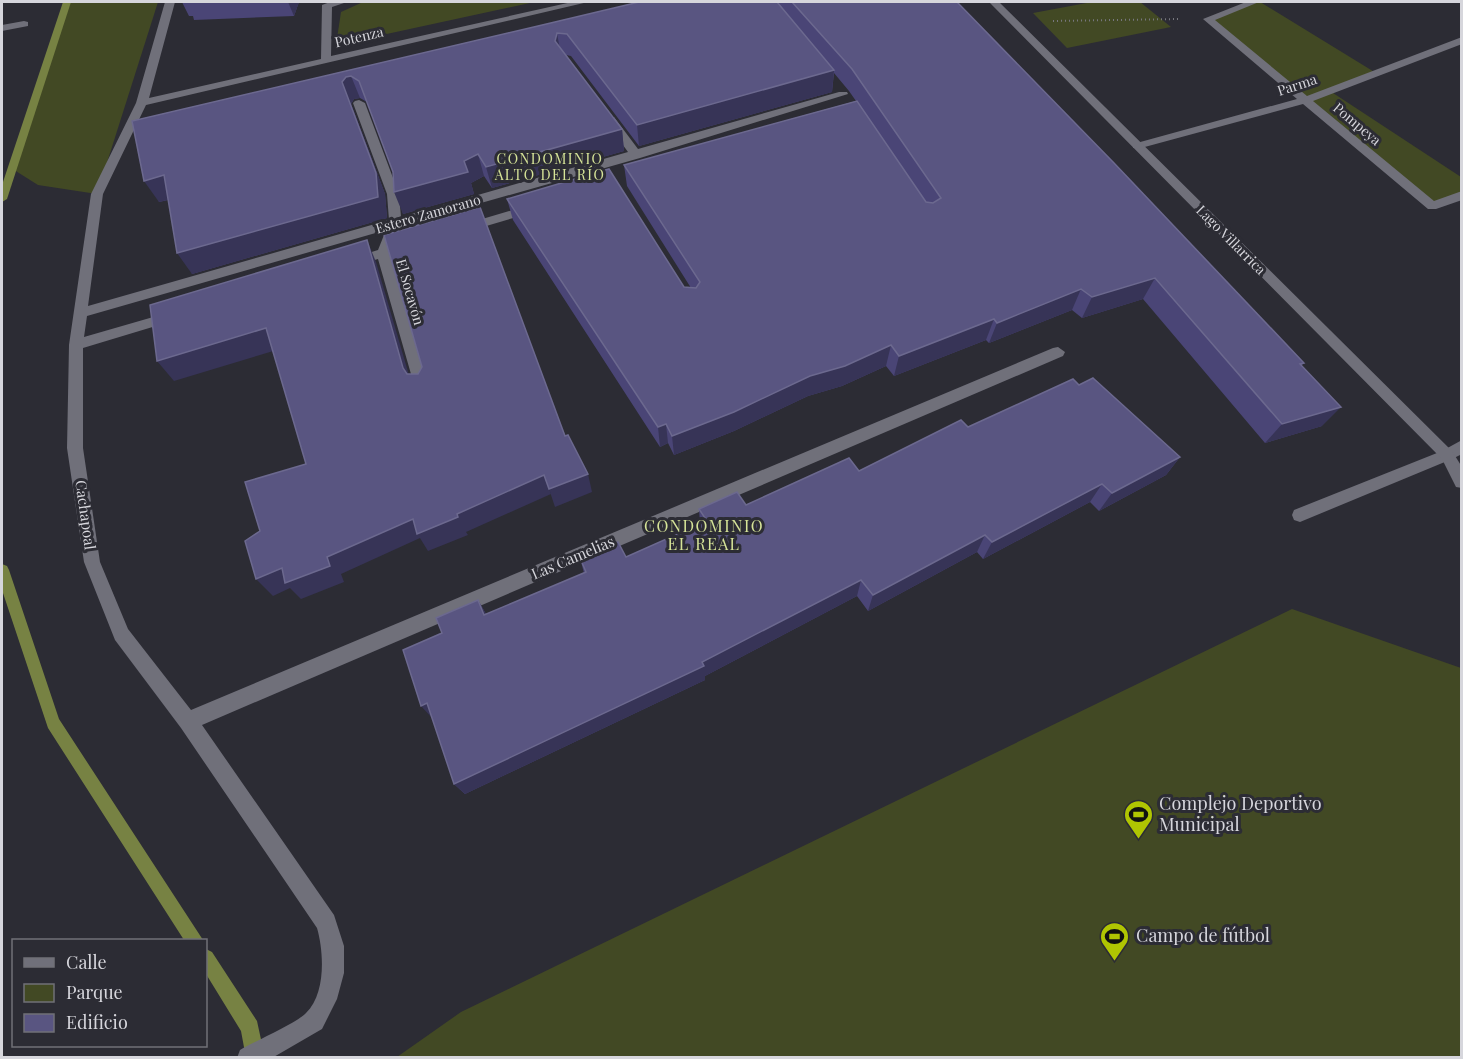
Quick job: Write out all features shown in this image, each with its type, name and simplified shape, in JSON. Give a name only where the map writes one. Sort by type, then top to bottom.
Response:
[{"type":"street","name":"Cachapoal","points":[[170,2],[142,103],[97,194],[76,345],[75,448],[92,562],[121,634],[188,721],[326,923],[333,946],[333,973],[326,999],[314,1021],[248,1058]]},
{"type":"street","points":[[326,60],[327,5],[342,2]]},
{"type":"street","name":"Potenza","points":[[142,103],[554,5],[583,2]]},
{"type":"street","name":"Lago Villarrica","points":[[994,2],[1447,455],[1461,482]]},
{"type":"street","points":[[1208,19],[1254,2]]},
{"type":"street","name":"Pompeya","points":[[1208,19],[1432,206],[1461,195]]},
{"type":"street","points":[[2,28],[24,24]]},
{"type":"street","name":"Parma","points":[[1137,146],[1305,100],[1461,40]]},
{"type":"street","name":"Estero Zamorano","points":[[82,313],[842,94]]},
{"type":"street","name":"El Socavón","points":[[359,103],[393,194],[395,223],[383,254],[422,388]]},
{"type":"street","points":[[600,107],[636,155]]},
{"type":"street","points":[[602,163],[611,177]]},
{"type":"street","points":[[449,233],[549,203]]},
{"type":"street","points":[[337,267],[427,240]]},
{"type":"street","points":[[76,345],[188,311]]},
{"type":"street","name":"Las Camelias","points":[[188,721],[1058,352]]},
{"type":"street","points":[[1300,515],[1447,455],[1461,446]]},
{"type":"path","points":[[1014,21],[1208,19]]},
{"type":"green space","points":[[67,2],[158,2],[97,194],[38,185],[11,168]]},
{"type":"green space","points":[[363,2],[530,3],[336,45],[341,12]]},
{"type":"green space","points":[[1092,2],[1140,2],[1171,27],[1067,48],[1033,13]]},
{"type":"green space","points":[[1254,2],[1260,2],[1376,73],[1330,91],[1461,177],[1461,195],[1432,206],[1208,19]]},
{"type":"green space","name":"Complejo Deportivo Municipal","points":[[1292,609],[1461,668],[1461,1057],[397,1057],[461,1012]]},
{"type":"building","points":[[639,2],[777,2],[834,70],[637,125],[567,34],[557,33],[555,41],[622,129],[486,167],[478,154],[464,161],[468,172],[394,192],[393,172],[359,81],[351,76],[346,77],[342,82],[376,173],[378,197],[177,253],[164,175],[144,181],[132,121]]},
{"type":"building","points":[[792,2],[957,2],[1304,363],[1300,364],[1341,407],[1282,424],[1155,278],[1092,297],[1081,289],[997,323],[994,319],[899,356],[891,345],[845,366],[810,376],[734,412],[672,436],[666,424],[658,427],[507,199],[609,169],[684,287],[696,288],[700,282],[624,165],[857,101],[926,202],[933,203],[941,198],[852,69]]},
{"type":"building","points":[[480,207],[565,436],[568,435],[588,474],[549,489],[544,475],[457,514],[458,517],[417,534],[413,519],[327,557],[330,566],[285,583],[282,568],[256,579],[245,541],[260,531],[245,482],[306,464],[266,328],[157,361],[150,305],[367,240],[403,368],[407,374],[418,374],[422,367],[384,235]]},
{"type":"building","points":[[1093,378],[1180,457],[1112,493],[1102,484],[992,542],[985,535],[873,595],[861,580],[702,662],[704,666],[454,784],[427,703],[421,706],[403,650],[442,633],[436,618],[478,600],[484,615],[586,572],[580,558],[618,542],[626,557],[707,521],[699,509],[737,492],[746,505],[849,458],[859,471],[961,420],[968,427],[1073,379],[1079,385]]},
{"type":"waterway","points":[[2,199],[67,2]]},
{"type":"waterway","points":[[2,570],[53,723],[193,939]]},
{"type":"waterway","points":[[207,960],[250,1028],[256,1058]]},
{"type":"place","name":"Complejo Deportivo Municipal","points":[[1138,840]]},
{"type":"place","name":"Campo de fútbol","points":[[1115,962]]},
{"type":"district","name":"CONDOMINIO ALTO DEL RÍO","points":[[550,168]]},
{"type":"district","name":"CONDOMINIO EL REAL","points":[[704,535]]}]
